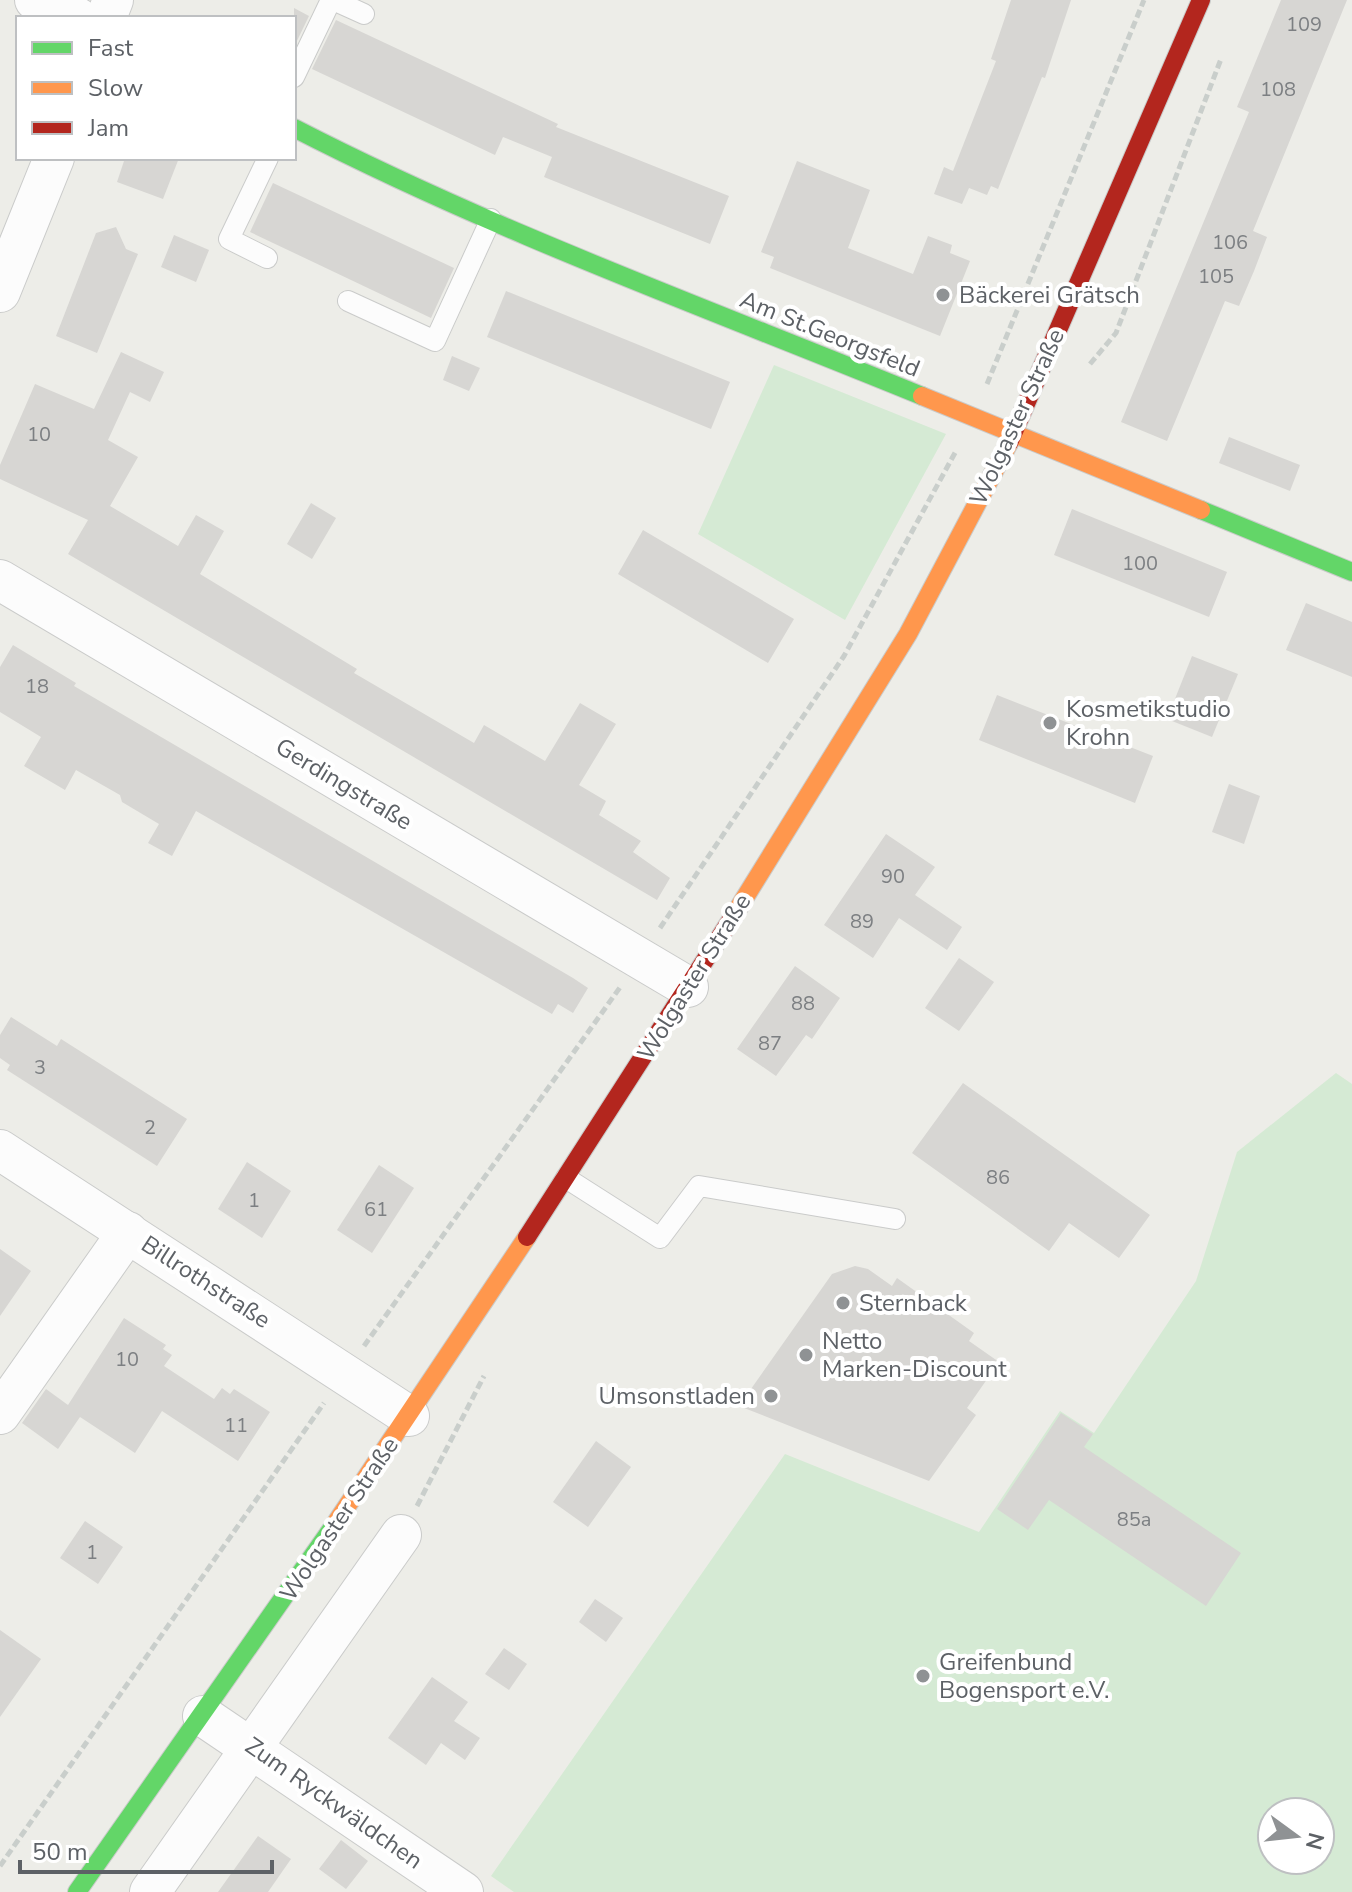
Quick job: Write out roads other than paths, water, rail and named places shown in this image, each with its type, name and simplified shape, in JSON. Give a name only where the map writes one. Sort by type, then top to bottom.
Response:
[{"type":"main road","name":"Wolgaster Straße","points":[[77,1892],[203,1716],[409,1416],[566,1178],[853,726],[942,574],[1011,436],[1201,0]]},
{"type":"main road","name":"Am St.Georgsfeld","points":[[296,129],[370,167],[491,219],[1011,436],[1352,572]]},
{"type":"street","points":[[35,0],[73,16]]},
{"type":"street","points":[[0,292],[53,160]]},
{"type":"street","name":"Gerdingstraße","points":[[0,580],[688,987]]},
{"type":"street","name":"Billrothstraße","points":[[0,1150],[346,1371],[409,1416]]},
{"type":"street","points":[[0,1414],[128,1232]]},
{"type":"street","points":[[150,1892],[401,1535]]},
{"type":"street","name":"Zum Ryckwäldchen","points":[[203,1716],[251,1745],[463,1892]]},
{"type":"lane","points":[[296,73],[332,0],[364,14]]},
{"type":"lane","points":[[267,160],[229,239],[267,258]]},
{"type":"lane","points":[[348,301],[435,341],[491,219]]},
{"type":"lane","points":[[566,1178],[660,1238],[699,1186],[895,1219]]},
{"type":"place","name":"Bäckerei Grätsch","points":[[943,295]]},
{"type":"place","name":"Kosmetikstudio Krohn","points":[[1050,723]]},
{"type":"place","name":"Sternback","points":[[843,1303]]},
{"type":"place","name":"Netto Marken-Discount","points":[[806,1355]]},
{"type":"place","name":"Umsonstladen","points":[[771,1396]]},
{"type":"place","name":"Greifenbund Bogensport e.V.","points":[[923,1676]]}]
